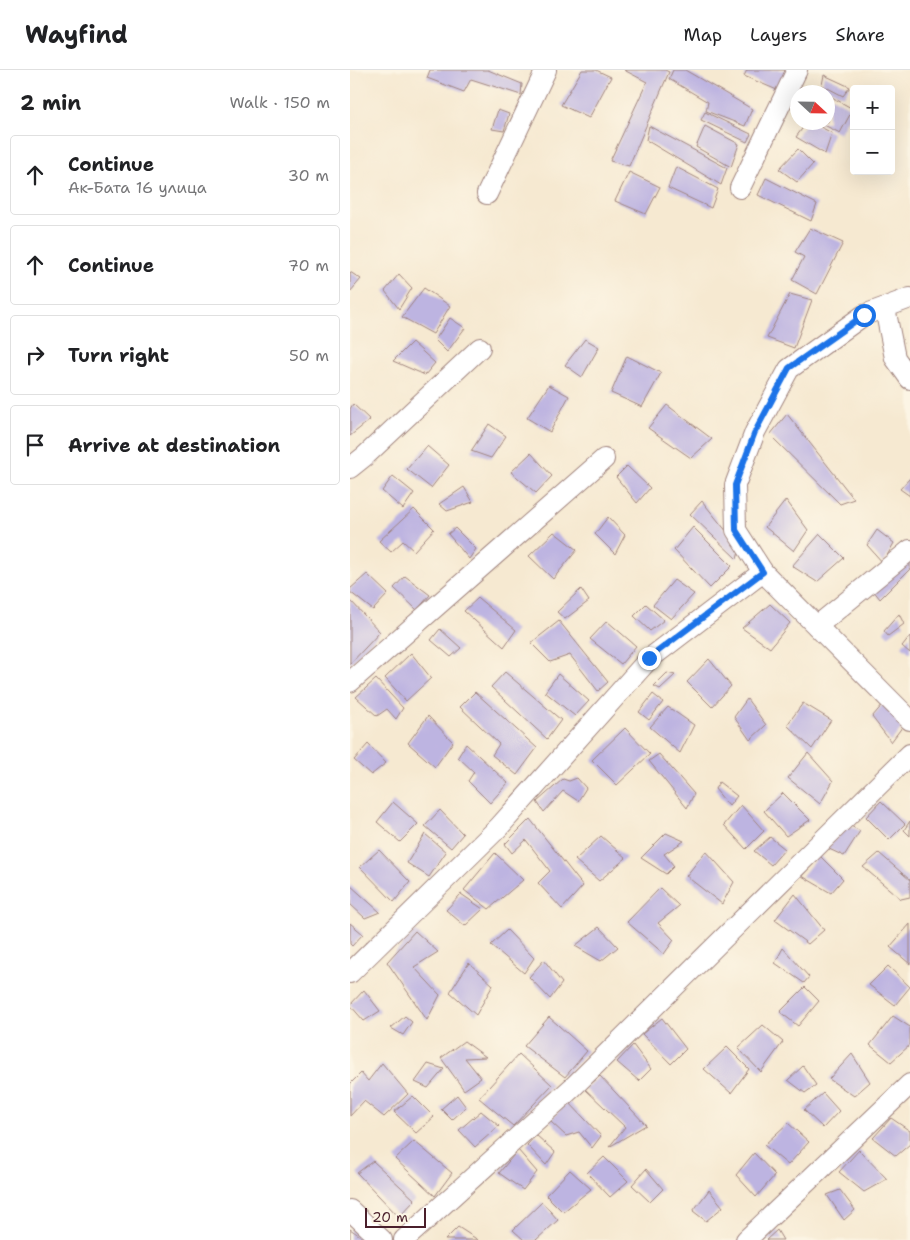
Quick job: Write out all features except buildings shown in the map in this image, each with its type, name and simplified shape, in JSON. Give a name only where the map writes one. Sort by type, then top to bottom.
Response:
[{"type":"street","points":[[487,194],[546,70]]},
{"type":"street","points":[[740,188],[797,70]]},
{"type":"street","points":[[910,298],[864,315],[789,368],[755,432],[735,485],[736,530],[763,572],[910,720]]},
{"type":"street","points":[[884,308],[896,358],[910,378]]},
{"type":"street","points":[[350,468],[480,348]]},
{"type":"street","points":[[350,682],[604,459]]},
{"type":"street","points":[[817,626],[910,550]]},
{"type":"street","points":[[350,973],[499,827],[649,658],[763,572]]},
{"type":"street","points":[[404,1240],[573,1087],[910,754]]},
{"type":"street","points":[[746,1240],[910,1084]]},
{"type":"street","points":[[350,1210],[382,1240]]},
{"type":"route","points":[[649,658],[763,572],[736,530],[735,485],[755,432],[789,368],[864,315]]}]
